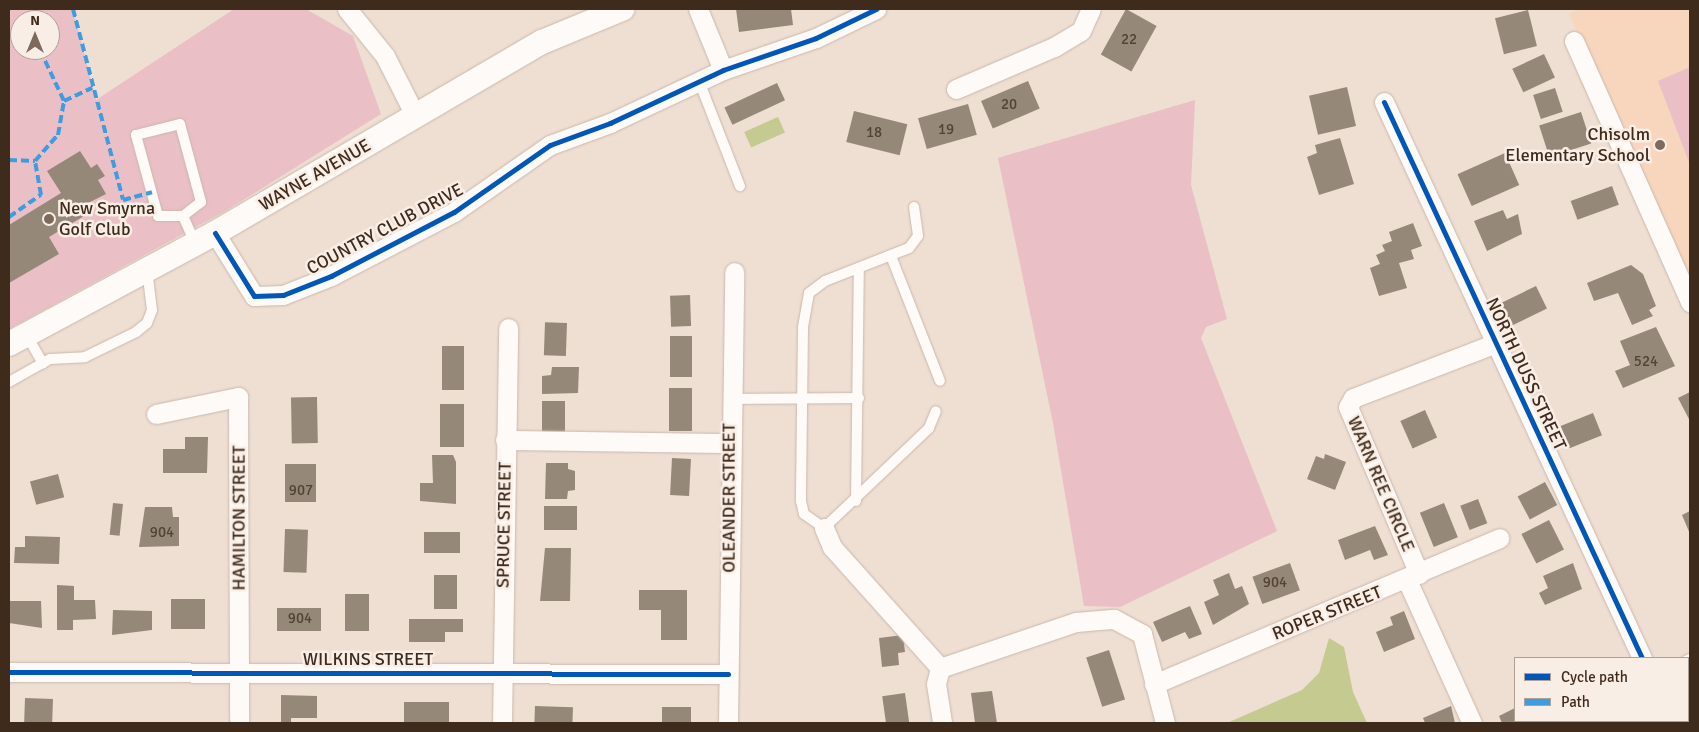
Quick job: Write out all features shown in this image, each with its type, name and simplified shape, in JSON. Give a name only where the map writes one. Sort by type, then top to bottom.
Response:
[{"type":"street","points":[[347,9],[385,56],[416,117]]},
{"type":"street","name":"WAYNE AVENUE","points":[[18,339],[205,238],[542,42],[622,9]]},
{"type":"street","points":[[698,9],[724,70]]},
{"type":"street","name":"COUNTRY CLUB DRIVE","points":[[205,238],[254,296],[283,295],[330,276],[454,212],[550,145],[618,120],[724,70],[816,38],[876,9]]},
{"type":"street","points":[[956,89],[1054,48],[1081,31],[1091,9]]},
{"type":"street","points":[[1574,41],[1690,302]]},
{"type":"street","name":"NORTH DUSS STREET","points":[[1384,102],[1642,657]]},
{"type":"street","name":"OLEANDER STREET","points":[[728,723],[728,443],[734,272]]},
{"type":"street","name":"SPRUCE STREET","points":[[502,723],[508,328]]},
{"type":"street","name":"WARN REE CIRCLE","points":[[1413,577],[1348,407],[1353,398],[1496,343]]},
{"type":"street","name":"HAMILTON STREET","points":[[156,414],[238,397],[239,723]]},
{"type":"street","points":[[506,440],[728,443]]},
{"type":"street","points":[[824,528],[832,547],[940,668]]},
{"type":"street","name":"ROPER STREET","points":[[1154,684],[1413,577],[1499,538]]},
{"type":"street","points":[[1413,577],[1472,723]]},
{"type":"street","points":[[940,668],[1076,622],[1114,619],[1142,634],[1165,723]]},
{"type":"street","points":[[940,668],[936,684],[942,723]]},
{"type":"street","name":"WILKINS STREET","points":[[9,672],[728,674]]},
{"type":"lane","points":[[699,81],[740,186]]},
{"type":"lane","points":[[183,216],[201,202],[180,124],[136,135],[158,216],[183,216],[205,238]]},
{"type":"lane","points":[[914,207],[918,236],[909,248],[859,271],[825,281],[809,293],[804,308],[801,501],[804,514],[824,528],[856,501],[929,428],[936,411]]},
{"type":"lane","points":[[891,256],[940,381]]},
{"type":"lane","points":[[9,382],[43,363],[85,357],[148,323],[152,291],[147,269]]},
{"type":"lane","points":[[856,501],[859,398],[859,271]]},
{"type":"lane","points":[[18,339],[43,363]]},
{"type":"lane","points":[[730,399],[802,400],[859,398]]},
{"type":"shaded area","name":"New Smyrna Golf Club","points":[[9,9],[73,9],[96,100],[234,9],[306,9],[353,36],[381,114],[227,210],[9,329]]},
{"type":"shaded area","name":"Chisolm Elementary School","points":[[1580,9],[1690,9],[1690,276],[1569,14]]},
{"type":"shaded area","points":[[1690,67],[1690,165],[1658,81]]},
{"type":"shaded area","points":[[1195,100],[1191,185],[1227,319],[1206,327],[1201,338],[1277,531],[1120,607],[1084,606],[1053,423],[998,158]]},
{"type":"shaded area","points":[[778,117],[785,133],[751,148],[744,132]]},
{"type":"shaded area","points":[[1329,638],[1344,647],[1353,692],[1367,723],[1227,723],[1302,690],[1319,673]]},
{"type":"building","points":[[736,9],[791,9],[793,25],[739,32]]},
{"type":"building","points":[[1126,9],[1157,26],[1131,71],[1101,54]]},
{"type":"building","points":[[1528,10],[1537,46],[1504,54],[1495,18]]},
{"type":"building","points":[[1544,54],[1555,78],[1523,92],[1512,69]]},
{"type":"building","points":[[1028,81],[1040,109],[993,129],[981,101]]},
{"type":"building","points":[[777,83],[785,100],[732,125],[724,108]]},
{"type":"building","points":[[1347,87],[1356,126],[1318,135],[1309,96]]},
{"type":"building","points":[[1555,88],[1563,112],[1541,119],[1533,95]]},
{"type":"building","points":[[968,104],[977,135],[927,149],[918,118]]},
{"type":"building","points":[[854,111],[907,124],[900,155],[846,142]]},
{"type":"building","points":[[1581,112],[1591,143],[1549,157],[1539,126]]},
{"type":"building","points":[[1340,138],[1354,184],[1319,195],[1307,157],[1317,153],[1315,145]]},
{"type":"building","name":"New Smyrna Golf Club","points":[[80,151],[91,168],[97,164],[105,176],[98,180],[106,194],[84,205],[89,213],[49,237],[59,254],[9,283],[9,225],[61,193],[47,171]]},
{"type":"building","points":[[1505,153],[1519,185],[1472,206],[1457,174]]},
{"type":"building","points":[[1612,186],[1619,205],[1577,220],[1571,201]]},
{"type":"building","points":[[1503,210],[1507,219],[1518,214],[1522,234],[1487,251],[1474,221]]},
{"type":"building","points":[[1413,223],[1422,246],[1411,250],[1414,259],[1399,263],[1407,288],[1379,296],[1370,268],[1380,264],[1376,255],[1385,251],[1382,245],[1392,241],[1389,232]]},
{"type":"building","points":[[1631,265],[1643,274],[1656,306],[1649,310],[1653,316],[1632,325],[1618,293],[1594,301],[1587,283]]},
{"type":"building","points":[[1536,286],[1547,308],[1507,328],[1496,305]]},
{"type":"building","points":[[690,295],[691,326],[671,327],[670,296]]},
{"type":"building","points":[[545,322],[567,323],[566,356],[544,355]]},
{"type":"building","points":[[1656,327],[1675,366],[1623,388],[1615,371],[1630,365],[1620,341]]},
{"type":"building","points":[[670,336],[692,336],[692,377],[670,377]]},
{"type":"building","points":[[442,346],[464,346],[464,390],[442,390]]},
{"type":"building","points":[[552,367],[579,367],[578,393],[542,394],[542,376],[551,375]]},
{"type":"building","points":[[669,388],[692,388],[692,431],[669,431]]},
{"type":"building","points":[[1690,392],[1690,421],[1678,398]]},
{"type":"building","points":[[291,397],[317,397],[318,443],[292,443]]},
{"type":"building","points":[[542,401],[565,401],[565,433],[542,433]]},
{"type":"building","points":[[440,404],[464,404],[464,447],[440,447]]},
{"type":"building","points":[[1425,410],[1437,437],[1413,448],[1400,421]]},
{"type":"building","points":[[1593,413],[1602,435],[1570,448],[1561,426]]},
{"type":"building","points":[[185,437],[208,437],[207,473],[163,473],[163,449],[185,449]]},
{"type":"building","points":[[1325,454],[1346,462],[1335,490],[1307,479],[1316,456],[1324,459]]},
{"type":"building","points":[[432,455],[453,455],[456,462],[456,504],[420,501],[420,483],[433,483]]},
{"type":"building","points":[[672,458],[691,459],[689,496],[670,495]]},
{"type":"building","points":[[546,463],[568,463],[568,469],[575,471],[575,490],[568,491],[567,499],[545,499]]},
{"type":"building","points":[[285,464],[316,464],[316,502],[285,502]]},
{"type":"building","points":[[58,474],[64,497],[36,505],[30,482]]},
{"type":"building","points":[[1545,482],[1557,505],[1530,520],[1518,497]]},
{"type":"building","points":[[1478,499],[1487,523],[1470,530],[1460,506]]},
{"type":"building","points":[[113,503],[123,504],[120,536],[110,535]]},
{"type":"building","points":[[1444,503],[1458,537],[1434,547],[1420,513]]},
{"type":"building","points":[[544,506],[577,506],[577,530],[544,530]]},
{"type":"building","points":[[145,507],[172,507],[173,517],[179,517],[179,546],[139,547]]},
{"type":"building","points":[[1690,511],[1690,534],[1682,515]]},
{"type":"building","points":[[1549,520],[1564,549],[1536,563],[1521,534]]},
{"type":"building","points":[[1375,526],[1388,555],[1374,560],[1370,550],[1345,560],[1338,540]]},
{"type":"building","points":[[285,529],[308,530],[306,573],[283,572]]},
{"type":"building","points":[[424,532],[460,532],[460,553],[424,553]]},
{"type":"building","points":[[25,536],[60,537],[59,564],[14,563],[15,547],[25,547]]},
{"type":"building","points":[[545,548],[571,548],[570,601],[540,601]]},
{"type":"building","points":[[1290,563],[1300,590],[1262,604],[1252,577]]},
{"type":"building","points":[[1573,563],[1582,589],[1545,605],[1539,593],[1548,588],[1543,576]]},
{"type":"building","points":[[1229,573],[1235,589],[1242,586],[1249,604],[1213,625],[1204,602],[1219,595],[1213,580]]},
{"type":"building","points":[[434,575],[457,575],[457,609],[434,609]]},
{"type":"building","points":[[57,585],[74,586],[74,600],[95,600],[96,619],[73,620],[73,630],[57,630]]},
{"type":"building","points":[[639,590],[687,590],[687,640],[661,640],[661,610],[639,610]]},
{"type":"building","points":[[345,594],[369,594],[369,631],[345,631]]},
{"type":"building","points":[[171,599],[205,599],[205,629],[171,629]]},
{"type":"building","points":[[9,601],[41,601],[42,628],[9,623]]},
{"type":"building","points":[[1190,606],[1202,634],[1189,639],[1185,632],[1162,642],[1153,622]]},
{"type":"building","points":[[277,608],[321,608],[321,631],[277,631]]},
{"type":"building","points":[[113,610],[152,611],[152,630],[112,635]]},
{"type":"building","points":[[1404,611],[1415,639],[1384,652],[1376,632],[1393,625],[1390,617]]},
{"type":"building","points":[[409,619],[463,619],[463,632],[445,632],[445,642],[409,642]]},
{"type":"building","points":[[903,635],[905,652],[898,653],[899,665],[882,667],[879,638]]},
{"type":"building","points":[[1109,650],[1125,699],[1102,707],[1086,657]]},
{"type":"building","points":[[992,691],[997,723],[975,723],[971,693]]},
{"type":"building","points":[[905,693],[909,723],[886,723],[882,696]]},
{"type":"building","points":[[281,695],[317,696],[317,718],[291,718],[291,723],[281,723]]},
{"type":"building","points":[[25,698],[53,699],[52,723],[24,723]]},
{"type":"building","points":[[404,702],[449,702],[449,723],[404,723]]},
{"type":"building","points":[[535,706],[573,707],[572,723],[534,723]]},
{"type":"building","points":[[1451,706],[1455,723],[1425,723],[1423,718]]},
{"type":"building","points":[[662,707],[691,707],[691,723],[662,723]]},
{"type":"building","points":[[1514,708],[1514,722],[1520,722],[1502,723],[1499,716]]},
{"type":"marked path","points":[[73,9],[123,200],[152,192]]},
{"type":"marked path","points":[[45,60],[64,101]]},
{"type":"marked path","points":[[9,217],[41,195],[35,161],[58,135],[64,101],[92,88]]},
{"type":"marked path","points":[[9,160],[35,161]]},
{"type":"cycle path","points":[[215,233],[254,296],[283,295],[331,276],[454,212],[550,145],[610,123],[723,70],[816,38],[876,9]]},
{"type":"cycle path","points":[[1384,102],[1642,657]]},
{"type":"cycle path","points":[[9,672],[728,674]]},
{"type":"place","name":"Chisolm Elementary School","points":[[1660,145]]},
{"type":"place","name":"New Smyrna Golf Club","points":[[49,219]]}]
